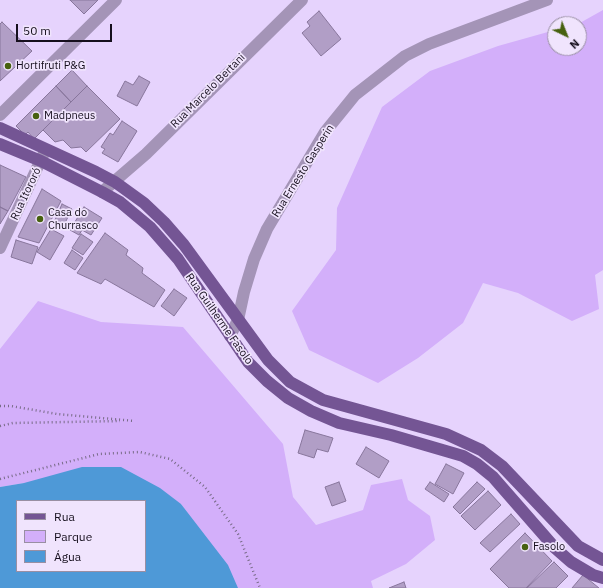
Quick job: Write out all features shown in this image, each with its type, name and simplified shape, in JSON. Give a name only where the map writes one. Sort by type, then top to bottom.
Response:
[{"type":"main road","name":"Rua Guilherme Fasolo","points":[[0,128],[47,148],[115,182],[144,203],[164,222],[184,245],[268,360],[290,382],[307,393],[323,400],[446,434],[481,450],[502,466],[578,546],[603,560]]},
{"type":"main road","name":"Rua Guilherme Fasolo","points":[[0,144],[102,192],[120,202],[150,227],[178,259],[248,362],[267,381],[288,398],[311,411],[339,423],[391,435],[462,456],[477,464],[493,477],[556,548],[576,565],[603,578]]},
{"type":"street","points":[[0,115],[116,0]]},
{"type":"street","name":"Rua Marcelo Bertani","points":[[102,192],[146,154],[302,0]]},
{"type":"street","name":"Rua Ernesto Gasperin","points":[[230,336],[238,320],[244,292],[254,259],[267,229],[325,132],[355,96],[405,56],[429,44],[547,0]]},
{"type":"street","name":"Rua Itororó","points":[[0,248],[47,148]]},
{"type":"path","points":[[0,406],[11,406],[57,414],[135,421],[13,423],[0,426]]},
{"type":"path","points":[[0,479],[99,454],[140,452],[170,459],[205,487],[238,534],[260,588]]},
{"type":"green space","points":[[603,10],[603,270],[595,275],[599,309],[572,321],[518,293],[483,283],[463,323],[418,358],[378,383],[309,350],[292,311],[336,250],[337,208],[382,107],[430,71],[498,46],[547,32],[547,56],[587,56],[587,19]]},
{"type":"green space","points":[[38,301],[101,322],[183,327],[283,444],[293,497],[316,525],[363,510],[371,485],[402,479],[408,500],[430,516],[435,540],[406,564],[371,581],[373,588],[237,588],[181,504],[24,483],[0,487],[0,349]]},
{"type":"water","points":[[82,467],[121,467],[160,488],[181,504],[228,565],[238,588],[0,588],[0,487],[24,483]]},
{"type":"building","points":[[70,0],[98,0],[84,14]]},
{"type":"building","points":[[319,11],[341,39],[321,56],[302,33],[310,26],[307,22]]},
{"type":"building","name":"Hortifruti P&G","points":[[2,22],[32,51],[0,81],[0,24]]},
{"type":"building","points":[[72,70],[87,86],[71,102],[56,86]]},
{"type":"building","points":[[139,76],[150,82],[137,106],[117,96],[125,81],[133,85]]},
{"type":"building","points":[[56,86],[71,102],[34,139],[28,132],[25,135],[16,126]]},
{"type":"building","points":[[87,86],[120,119],[86,152],[81,147],[71,148],[63,140],[55,142],[43,130]]},
{"type":"building","points":[[122,121],[137,131],[118,162],[102,153],[105,149],[101,147],[110,133],[113,135]]},
{"type":"building","points":[[0,165],[26,177],[8,211],[0,207]]},
{"type":"building","name":"Casa do Churrasco","points":[[42,189],[61,201],[39,243],[18,237]]},
{"type":"building","points":[[62,204],[72,209],[64,225],[55,220]]},
{"type":"building","points":[[0,207],[8,211],[0,224]]},
{"type":"building","points":[[84,207],[102,218],[91,235],[82,230],[79,235],[70,230]]},
{"type":"building","points":[[51,229],[64,236],[50,260],[37,252]]},
{"type":"building","points":[[105,233],[128,250],[126,255],[143,268],[142,273],[165,290],[154,307],[105,279],[101,284],[77,273]]},
{"type":"building","points":[[81,234],[93,242],[83,255],[72,248]]},
{"type":"building","points":[[16,240],[38,247],[32,264],[11,257]]},
{"type":"building","points":[[72,250],[83,258],[75,270],[64,263]]},
{"type":"building","points":[[174,289],[187,298],[174,316],[161,306]]},
{"type":"building","points":[[305,430],[333,438],[328,452],[317,449],[314,458],[298,453]]},
{"type":"building","points":[[366,447],[389,461],[379,478],[356,464]]},
{"type":"building","points":[[446,464],[464,473],[453,494],[435,484]]},
{"type":"building","points":[[339,482],[346,501],[332,506],[325,487]]},
{"type":"building","points":[[430,482],[449,494],[444,502],[425,489]]},
{"type":"building","points":[[477,482],[485,489],[460,514],[453,507]]},
{"type":"building","points":[[488,491],[501,505],[475,530],[461,516]]},
{"type":"building","points":[[511,514],[520,524],[490,552],[480,543]]},
{"type":"building","name":"Fasolo","points":[[525,533],[552,561],[526,588],[509,588],[490,569]]},
{"type":"building","points":[[554,562],[568,576],[556,588],[527,588]]},
{"type":"building","points":[[583,575],[599,588],[572,588]]},
{"type":"building","points":[[404,582],[406,588],[389,588]]},
{"type":"place","name":"Hortifruti P&G","points":[[8,66]]},
{"type":"place","name":"Madpneus","points":[[36,116]]},
{"type":"place","name":"Casa do Churrasco","points":[[40,219]]},
{"type":"place","name":"Fasolo","points":[[525,547]]}]
